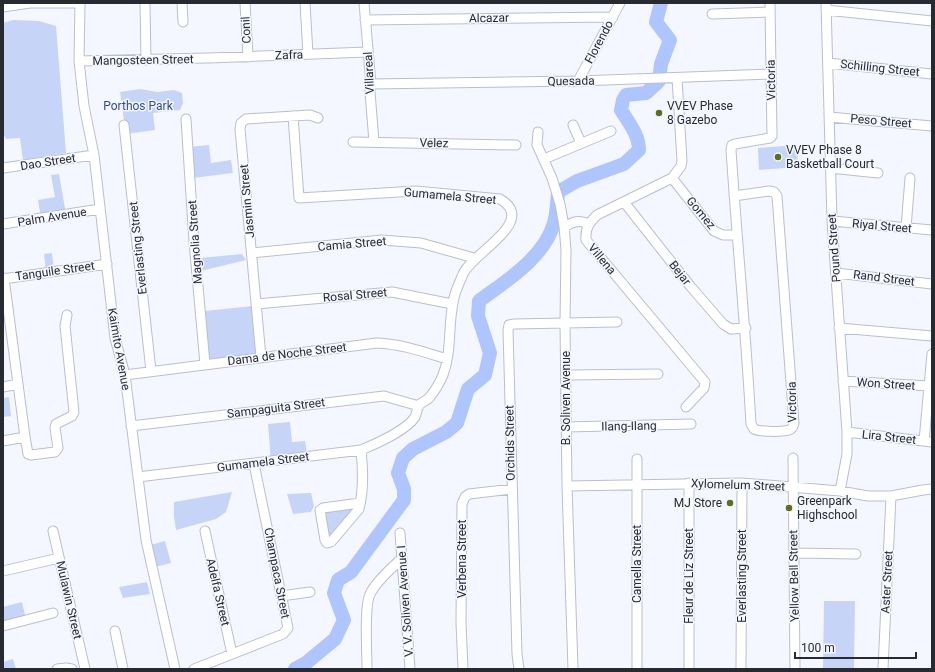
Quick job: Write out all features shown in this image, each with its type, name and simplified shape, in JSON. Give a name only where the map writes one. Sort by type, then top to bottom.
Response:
[{"type":"street","points":[[3,7],[30,3],[80,3]]},
{"type":"street","name":"Kaimito Avenue","points":[[80,3],[79,61],[84,106],[94,155],[115,338],[125,375],[146,540],[175,669]]},
{"type":"street","points":[[145,3],[146,60]]},
{"type":"street","points":[[182,3],[182,22]]},
{"type":"street","name":"Conil","points":[[245,3],[248,57]]},
{"type":"street","points":[[306,3],[308,54]]},
{"type":"street","name":"Villareal","points":[[364,3],[374,142]]},
{"type":"street","name":"Florendo","points":[[578,81],[620,3]]},
{"type":"street","points":[[826,6],[932,21]]},
{"type":"street","name":"Pound Street","points":[[826,6],[832,221],[847,432],[846,454],[840,491]]},
{"type":"street","points":[[712,14],[770,7]]},
{"type":"street","name":"Victoria","points":[[734,196],[769,191],[774,192],[778,196],[794,423],[793,427],[788,430],[758,431],[754,429],[751,424],[746,328],[734,196],[732,146],[770,138],[772,136],[770,7]]},
{"type":"street","name":"Alcazar","points":[[365,20],[613,17]]},
{"type":"street","name":"Zafra","points":[[208,58],[368,52]]},
{"type":"street","name":"Mangosteen Street","points":[[79,61],[208,58]]},
{"type":"street","name":"Schilling Street","points":[[828,63],[932,74]]},
{"type":"street","name":"Quesada","points":[[371,84],[578,81],[770,74]]},
{"type":"street","points":[[564,227],[574,221],[582,221],[588,224],[597,215],[672,178],[681,166],[682,161],[672,78]]},
{"type":"street","name":"Jasmin Street","points":[[261,357],[240,129],[241,123],[246,119],[310,115],[318,118]]},
{"type":"street","name":"Gumamela Street","points":[[138,477],[361,450],[379,443],[406,426],[415,417],[419,406],[429,399],[443,376],[448,359],[452,304],[464,272],[474,258],[504,232],[511,222],[513,216],[508,204],[500,200],[416,191],[298,198],[293,116]]},
{"type":"street","name":"Peso Street","points":[[829,117],[932,126]]},
{"type":"street","name":"Magnolia Street","points":[[186,119],[194,242],[205,364]]},
{"type":"street","name":"Everlasting Street","points":[[124,125],[151,371]]},
{"type":"street","points":[[573,125],[581,143]]},
{"type":"street","points":[[544,159],[611,131]]},
{"type":"street","name":"B. Soliven Avenue","points":[[538,132],[537,145],[552,178],[560,204],[566,250],[566,427],[573,669]]},
{"type":"street","name":"Velez","points":[[353,142],[516,145]]},
{"type":"street","name":"Dao Street","points":[[3,168],[94,155]]},
{"type":"street","points":[[830,168],[878,173]]},
{"type":"street","name":"Gomez","points":[[672,178],[714,230],[723,235],[737,235]]},
{"type":"street","points":[[906,228],[910,178]]},
{"type":"street","name":"Bejar","points":[[624,202],[691,287],[723,324],[731,328],[746,328]]},
{"type":"street","name":"Palm Avenue","points":[[3,224],[100,209]]},
{"type":"street","name":"Riyal Street","points":[[832,221],[932,230]]},
{"type":"street","name":"Villena","points":[[588,224],[586,240],[705,382],[704,388],[686,407]]},
{"type":"street","name":"Camia Street","points":[[252,253],[382,240],[421,243],[474,258]]},
{"type":"street","name":"Tanguile Street","points":[[3,279],[107,264]]},
{"type":"street","name":"Rand Street","points":[[836,273],[932,284]]},
{"type":"street","points":[[3,279],[7,334],[18,384],[28,454],[31,455],[55,452],[58,448],[55,428],[56,424],[72,416],[74,412],[65,326],[67,315]]},
{"type":"street","name":"Rosal Street","points":[[256,304],[392,292],[452,304]]},
{"type":"street","name":"Orchids Street","points":[[519,669],[517,654],[512,489],[509,325],[617,322]]},
{"type":"street","points":[[840,328],[932,336]]},
{"type":"street","name":"Dama de Noche Street","points":[[125,375],[377,343],[393,344],[412,348],[448,359]]},
{"type":"street","points":[[928,441],[929,386],[932,354]]},
{"type":"street","points":[[566,375],[658,374]]},
{"type":"street","name":"Won Street","points":[[843,381],[929,386]]},
{"type":"street","points":[[3,387],[18,384]]},
{"type":"street","name":"Sampaguita Street","points":[[131,426],[384,396],[419,406]]},
{"type":"street","name":"Ilang-Ilang","points":[[566,427],[691,424]]},
{"type":"street","name":"Lira Street","points":[[847,432],[928,441]]},
{"type":"street","points":[[3,440],[25,437]]},
{"type":"street","points":[[360,503],[323,508],[320,510],[325,540],[331,542],[359,509],[364,480],[361,450]]},
{"type":"street","name":"Camella Street","points":[[637,458],[637,669]]},
{"type":"street","name":"Yellow Bell Street","points":[[793,458],[792,487],[795,669]]},
{"type":"street","name":"Champaca Street","points":[[194,669],[284,634],[288,628],[254,464]]},
{"type":"street","name":"Fleur de Liz Street","points":[[689,483],[689,669]]},
{"type":"street","name":"Everlasting Street","points":[[741,669],[742,483]]},
{"type":"street","name":"Xylomelum Street","points":[[567,486],[742,483],[840,491],[868,496],[891,496],[932,489]]},
{"type":"street","name":"Verbena Street","points":[[463,669],[461,623],[462,504],[465,497],[469,494],[512,489]]},
{"type":"street","name":"Aster Street","points":[[884,669],[891,496]]},
{"type":"street","name":"Mulawin Street","points":[[53,531],[85,669]]},
{"type":"street","name":"Adelfa Street","points":[[205,531],[232,654]]},
{"type":"street","name":"V. V. Soliven Avenue I","points":[[400,533],[410,669]]},
{"type":"street","points":[[794,553],[856,554]]},
{"type":"street","points":[[3,571],[59,558]]},
{"type":"street","points":[[367,669],[367,608],[369,595],[377,583],[401,559]]},
{"type":"street","points":[[281,596],[310,592]]},
{"type":"street","points":[[3,626],[53,613]]},
{"type":"street","points":[[115,631],[123,669]]},
{"type":"street","points":[[57,669],[72,669]]},
{"type":"green space","points":[[13,20],[39,21],[56,26],[66,153],[23,160],[20,138],[6,139],[3,133],[3,23]]},
{"type":"green space","name":"Porthos Park","points":[[140,89],[157,92],[174,90],[182,93],[183,103],[180,110],[153,113],[155,130],[126,134],[120,92]]},
{"type":"green space","points":[[209,145],[211,163],[231,160],[233,173],[193,178],[189,147]]},
{"type":"green space","name":"VVEV Phase 8 Basketball Court","points":[[797,145],[798,167],[759,170],[758,148]]},
{"type":"green space","points":[[59,174],[66,214],[41,218],[38,200],[55,197],[51,175]]},
{"type":"green space","points":[[52,253],[54,270],[46,271],[44,254]]},
{"type":"green space","points":[[242,254],[246,260],[201,271],[200,258]]},
{"type":"green space","points":[[253,306],[257,355],[209,360],[205,311]]},
{"type":"green space","points":[[9,397],[11,416],[3,417],[3,398]]},
{"type":"green space","points":[[290,422],[292,442],[305,441],[308,458],[271,462],[268,424]]},
{"type":"green space","points":[[232,492],[226,512],[216,519],[176,530],[174,502]]},
{"type":"green space","points":[[311,493],[314,506],[311,512],[293,514],[287,494]]},
{"type":"green space","points":[[358,505],[331,540],[326,539],[323,510]]},
{"type":"green space","points":[[165,541],[171,563],[155,567],[150,545]]},
{"type":"green space","points":[[147,582],[150,594],[123,598],[119,587]]},
{"type":"green space","points":[[824,601],[855,601],[854,669],[823,669]]},
{"type":"green space","points":[[22,602],[26,619],[3,625],[3,607]]},
{"type":"green space","points":[[13,659],[16,669],[3,669],[3,662]]},
{"type":"waterway","points":[[295,669],[306,663],[335,639],[344,620],[334,593],[338,580],[351,572],[404,500],[404,489],[398,473],[403,458],[413,449],[446,432],[457,423],[468,389],[485,375],[490,353],[478,316],[479,301],[523,267],[542,247],[549,236],[554,223],[558,192],[577,181],[624,164],[639,150],[639,145],[635,134],[621,110],[623,100],[626,95],[646,93],[659,81],[661,64],[670,40],[656,22],[661,3]]},
{"type":"place","name":"VVEV Phase 8 Gazebo","points":[[659,113]]},
{"type":"place","name":"VVEV Phase 8 Basketball Court","points":[[778,157]]},
{"type":"place","name":"MJ Store","points":[[730,503]]},
{"type":"place","name":"Greenpark Highschool","points":[[789,508]]}]
